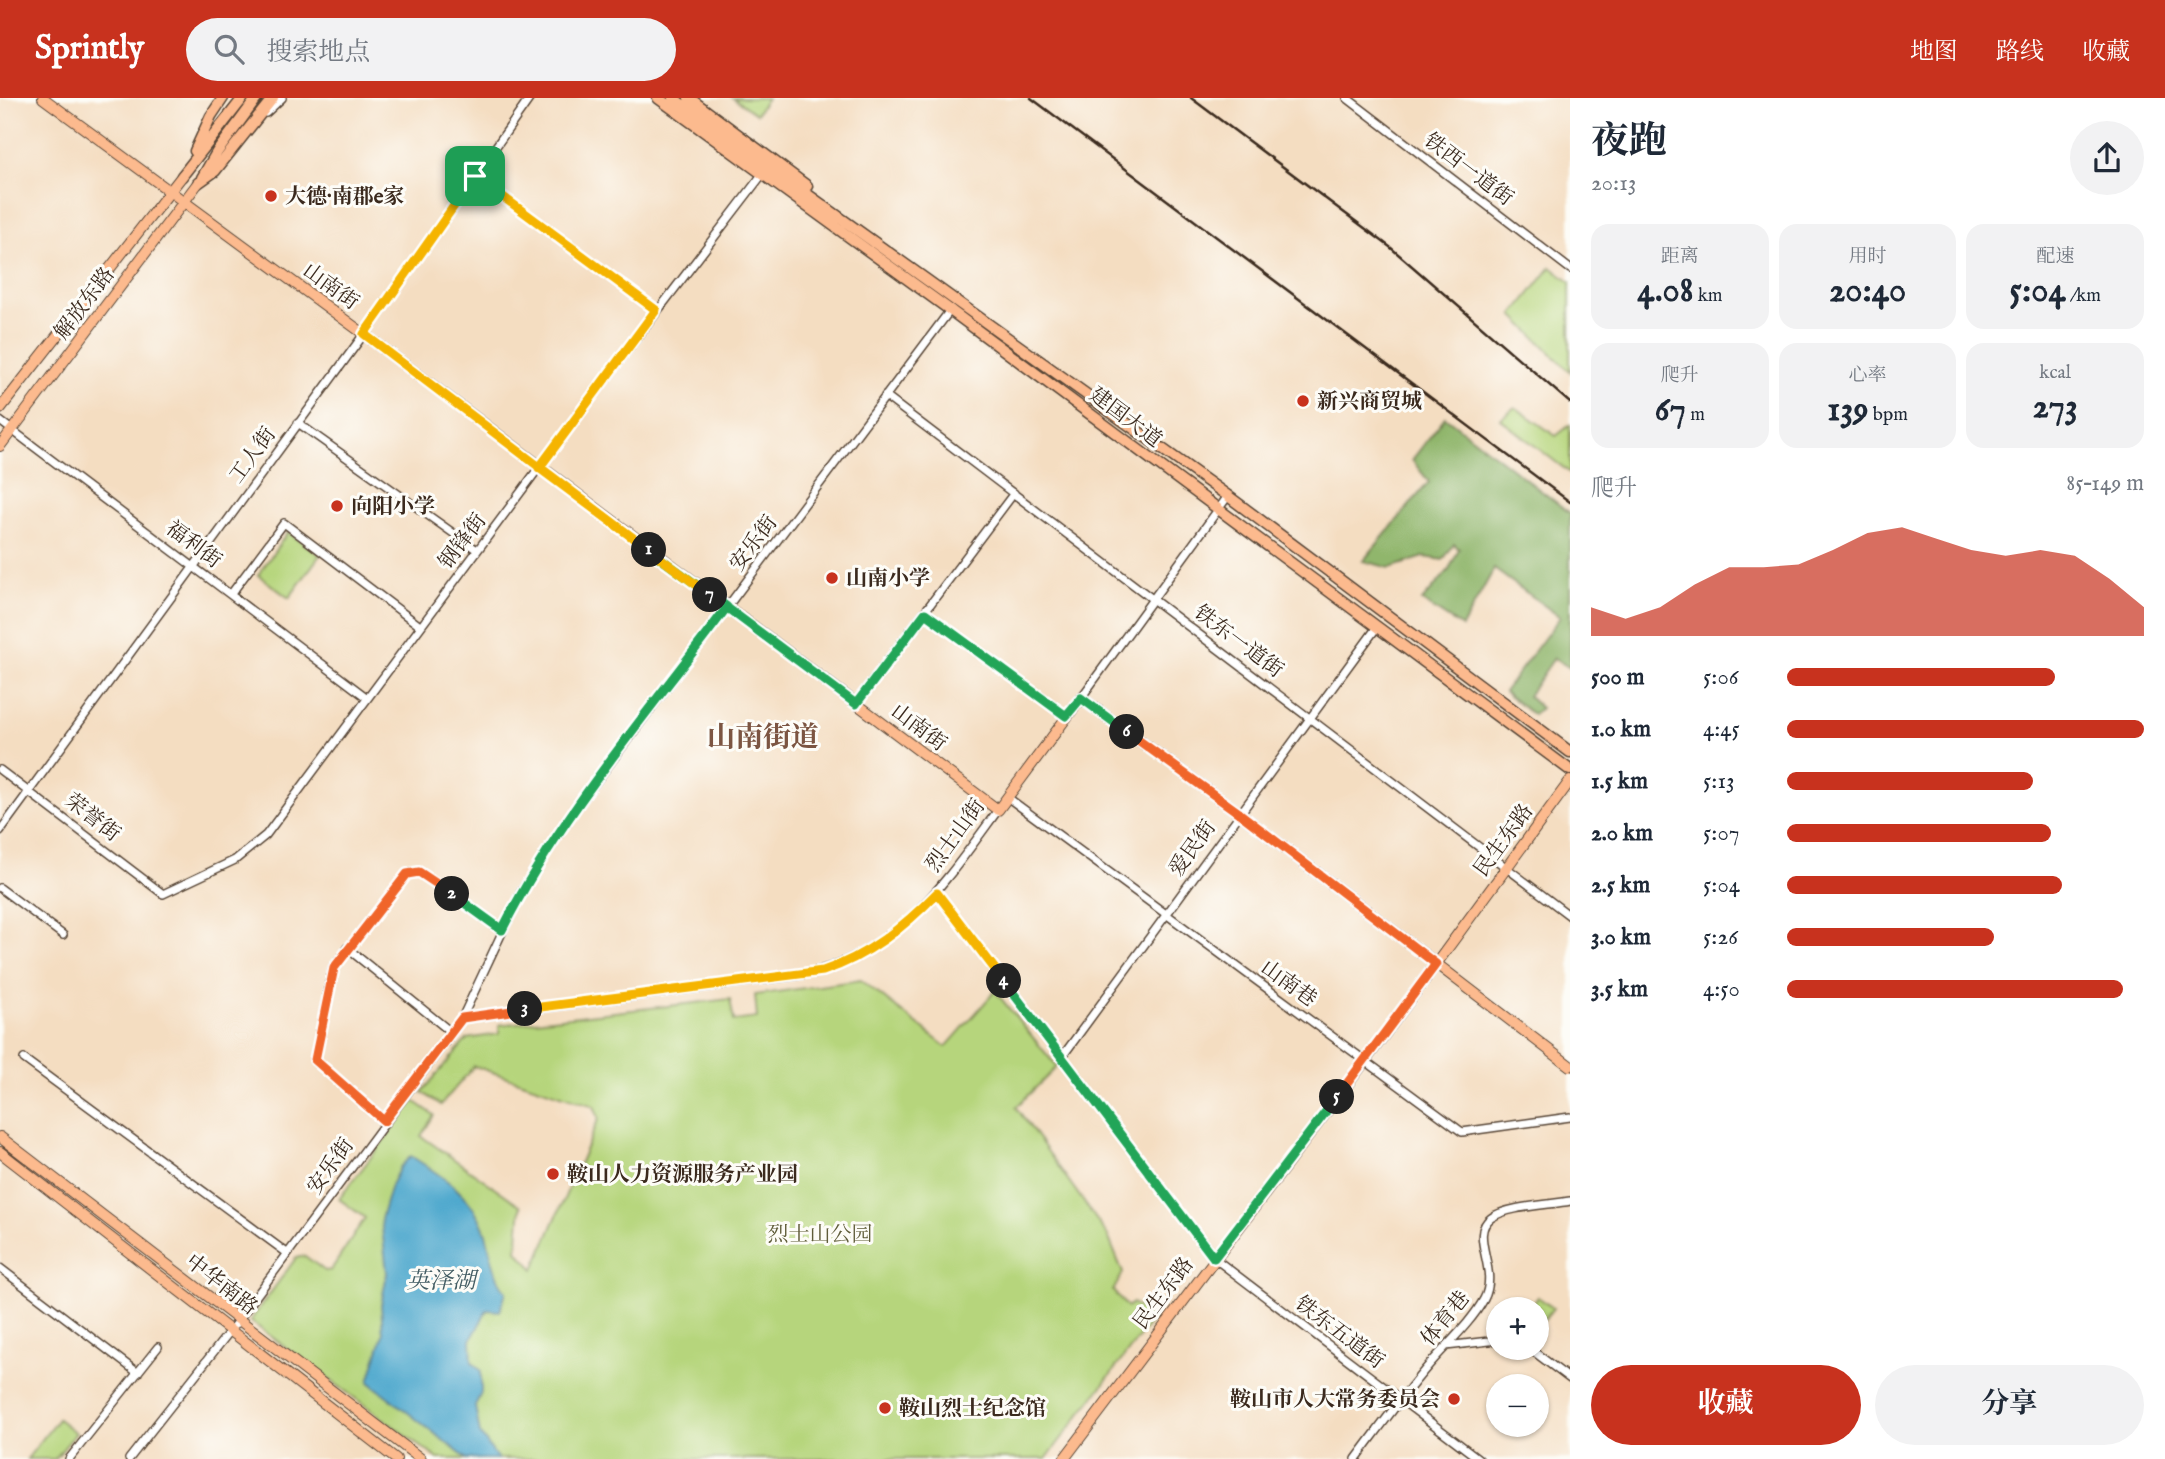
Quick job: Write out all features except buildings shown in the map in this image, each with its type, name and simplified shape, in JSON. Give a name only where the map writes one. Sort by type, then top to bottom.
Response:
[{"type":"highway","points":[[200,144],[211,116],[223,98]]},
{"type":"highway","points":[[182,176],[200,144],[232,98]]},
{"type":"highway","points":[[182,176],[243,98]]},
{"type":"highway","points":[[198,183],[257,98]]},
{"type":"highway","points":[[206,171],[265,98]]},
{"type":"highway","points":[[198,183],[215,171],[273,98]]},
{"type":"highway","name":"建国大道","points":[[658,98],[761,176],[1228,496],[1570,752]]},
{"type":"highway","name":"建国大道","points":[[673,98],[843,218],[1219,510],[1570,770]]},
{"type":"highway","points":[[689,98],[783,167],[843,218]]},
{"type":"main road","name":"山南街","points":[[43,98],[364,334],[998,810]]},
{"type":"main road","name":"解放东路","points":[[0,409],[182,176]]},
{"type":"main road","name":"解放东路","points":[[0,446],[198,183]]},
{"type":"main road","name":"烈士山街","points":[[998,810],[1081,698]]},
{"type":"main road","points":[[1081,698],[1239,813],[1570,1066]]},
{"type":"main road","name":"民生东路","points":[[1067,1455],[1365,1061],[1570,781]]},
{"type":"main road","name":"中华南路","points":[[0,1138],[421,1459]]},
{"type":"main road","name":"中华南路","points":[[0,1152],[396,1459]]},
{"type":"main road","points":[[1067,1455],[1079,1459]]},
{"type":"street","points":[[255,123],[282,98]]},
{"type":"street","name":"工人街","points":[[0,831],[364,334],[530,98]]},
{"type":"street","name":"铁西一道街","points":[[1347,98],[1570,269]]},
{"type":"street","points":[[475,176],[656,310]]},
{"type":"street","name":"钢锋街","points":[[163,894],[253,849],[266,835],[656,310],[761,176]]},
{"type":"street","name":"安乐街","points":[[129,1459],[230,1331],[452,1033],[462,1018],[521,892],[571,816],[953,306]]},
{"type":"street","name":"铁东一道街","points":[[885,396],[1570,916]]},
{"type":"street","name":"福利街","points":[[0,421],[366,697]]},
{"type":"street","points":[[298,423],[477,550]]},
{"type":"street","points":[[856,704],[1014,493]]},
{"type":"street","name":"烈士山街","points":[[1081,698],[1228,496]]},
{"type":"street","points":[[231,594],[284,523],[420,626]]},
{"type":"street","points":[[925,613],[1066,716]]},
{"type":"street","name":"爱民街","points":[[1062,1057],[1377,627]]},
{"type":"street","name":"荣誉街","points":[[0,770],[163,894]]},
{"type":"street","name":"山南巷","points":[[1007,797],[1462,1132],[1570,1117]]},
{"type":"street","name":"烈士山街","points":[[462,1018],[823,971],[845,964],[892,934],[937,893],[998,810]]},
{"type":"street","points":[[384,1121],[315,1060],[334,968],[407,874],[419,872],[502,930]]},
{"type":"street","points":[[0,888],[63,935]]},
{"type":"street","name":"铁东五道街","points":[[937,893],[1214,1258],[1479,1459]]},
{"type":"street","points":[[347,948],[452,1033]]},
{"type":"street","points":[[24,1059],[288,1253]]},
{"type":"street","name":"体育巷","points":[[1356,1459],[1400,1399],[1484,1298],[1490,1272],[1481,1237],[1484,1226],[1491,1218],[1511,1211],[1570,1201]]},
{"type":"street","points":[[0,1268],[138,1373]]},
{"type":"street","points":[[1446,1346],[1486,1341]]},
{"type":"street","points":[[69,1459],[158,1347]]},
{"type":"street","points":[[1545,1360],[1570,1379]]},
{"type":"green space","points":[[733,98],[767,98],[756,114]]},
{"type":"green space","points":[[1551,267],[1570,282],[1570,372],[1513,315]]},
{"type":"green space","points":[[1515,407],[1556,436],[1570,425],[1570,473],[1500,419]]},
{"type":"green space","points":[[1445,417],[1570,513],[1570,668],[1554,658],[1528,696],[1541,708],[1533,715],[1504,692],[1560,617],[1494,569],[1462,627],[1422,601],[1449,570],[1459,549],[1454,544],[1443,560],[1424,557],[1390,568],[1363,561],[1429,482],[1412,460]]},
{"type":"green space","points":[[288,532],[320,555],[289,598],[258,575]]},
{"type":"green space","name":"烈士山公园","points":[[861,980],[946,1047],[995,991],[1057,1067],[1016,1107],[1108,1236],[1123,1273],[1113,1291],[1127,1307],[1133,1303],[1153,1319],[1046,1459],[438,1459],[250,1321],[296,1258],[305,1256],[325,1271],[331,1270],[365,1218],[339,1199],[414,1101],[434,1115],[421,1136],[521,1206],[517,1251],[534,1269],[599,1118],[594,1106],[474,1066],[441,1105],[422,1092],[467,1039],[499,1034],[499,1025],[730,999],[734,1021],[757,1018],[755,995]]},
{"type":"green space","points":[[58,1419],[76,1433],[55,1459],[27,1459]]},
{"type":"water","name":"英泽湖","points":[[411,1156],[445,1179],[473,1207],[480,1218],[495,1270],[506,1292],[500,1311],[487,1310],[471,1340],[472,1362],[481,1371],[481,1393],[475,1406],[480,1434],[498,1459],[467,1459],[369,1382],[383,1334],[381,1305],[387,1273],[381,1219],[391,1185],[400,1167]]},
{"type":"railway","points":[[1031,98],[1570,502]]},
{"type":"railway","points":[[1191,98],[1390,247],[1570,403]]},
{"type":"place","name":"大德·南郡e家","points":[[271,196]]},
{"type":"place","name":"新兴商贸城","points":[[1303,401]]},
{"type":"place","name":"向阳小学","points":[[337,506]]},
{"type":"place","name":"山南小学","points":[[832,578]]},
{"type":"place","name":"鞍山人力资源服务产业园","points":[[553,1174]]},
{"type":"place","name":"鞍山市人大常务委员会","points":[[1454,1399]]},
{"type":"place","name":"鞍山烈士纪念馆","points":[[885,1408]]},
{"type":"district","name":"山南街道","points":[[763,736]]},
{"type":"route","points":[[475,176],[364,334],[539,468],[727,607],[552,843],[521,892],[502,930],[419,872],[407,874],[334,968],[315,1046],[315,1060],[384,1121],[462,1018],[823,971],[845,964],[892,934],[937,893],[1214,1258],[1436,964],[1239,813],[1081,698],[1066,716],[925,613],[856,704],[727,607],[588,505],[539,468],[656,310],[475,176]]}]
